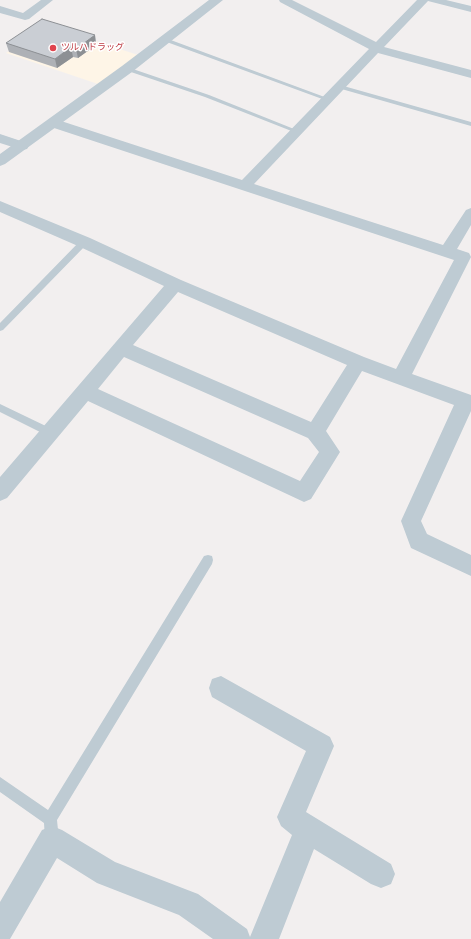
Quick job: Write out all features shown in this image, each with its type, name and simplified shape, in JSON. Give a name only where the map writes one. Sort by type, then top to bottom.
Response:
[{"type":"street","points":[[0,9],[24,17],[48,0]]},
{"type":"street","points":[[0,161],[127,69],[217,0]]},
{"type":"street","points":[[284,0],[384,52],[471,74]]},
{"type":"street","points":[[246,185],[296,131],[340,87],[375,48],[423,0]]},
{"type":"street","points":[[432,0],[471,9]]},
{"type":"street","points":[[53,123],[463,257],[401,377]]},
{"type":"street","points":[[0,138],[22,146]]},
{"type":"street","points":[[0,206],[84,242],[175,284],[358,362],[468,402],[411,522],[419,541],[471,566]]},
{"type":"street","points":[[447,252],[471,212]]},
{"type":"street","points":[[0,492],[175,284]]},
{"type":"street","points":[[85,391],[304,493],[330,452],[315,432],[122,348]]},
{"type":"street","points":[[315,432],[358,362]]},
{"type":"street","points":[[221,688],[321,746],[290,817],[308,830],[381,874]]},
{"type":"street","points":[[0,929],[51,830],[108,873],[188,904],[237,939]]},
{"type":"street","points":[[264,939],[308,830]]},
{"type":"lane","points":[[166,40],[327,99]]},
{"type":"lane","points":[[127,69],[206,96],[296,131]]},
{"type":"lane","points":[[340,87],[471,124]]},
{"type":"lane","points":[[0,328],[84,242]]},
{"type":"lane","points":[[0,408],[50,432]]},
{"type":"lane","points":[[0,784],[51,830],[208,560]]},
{"type":"shaded area","points":[[46,25],[138,55],[98,84],[6,53]]},
{"type":"building","points":[[42,19],[95,35],[76,49],[71,47],[55,59],[6,43]]},
{"type":"place","name":"ツルハドラッグ","points":[[53,48]]}]
